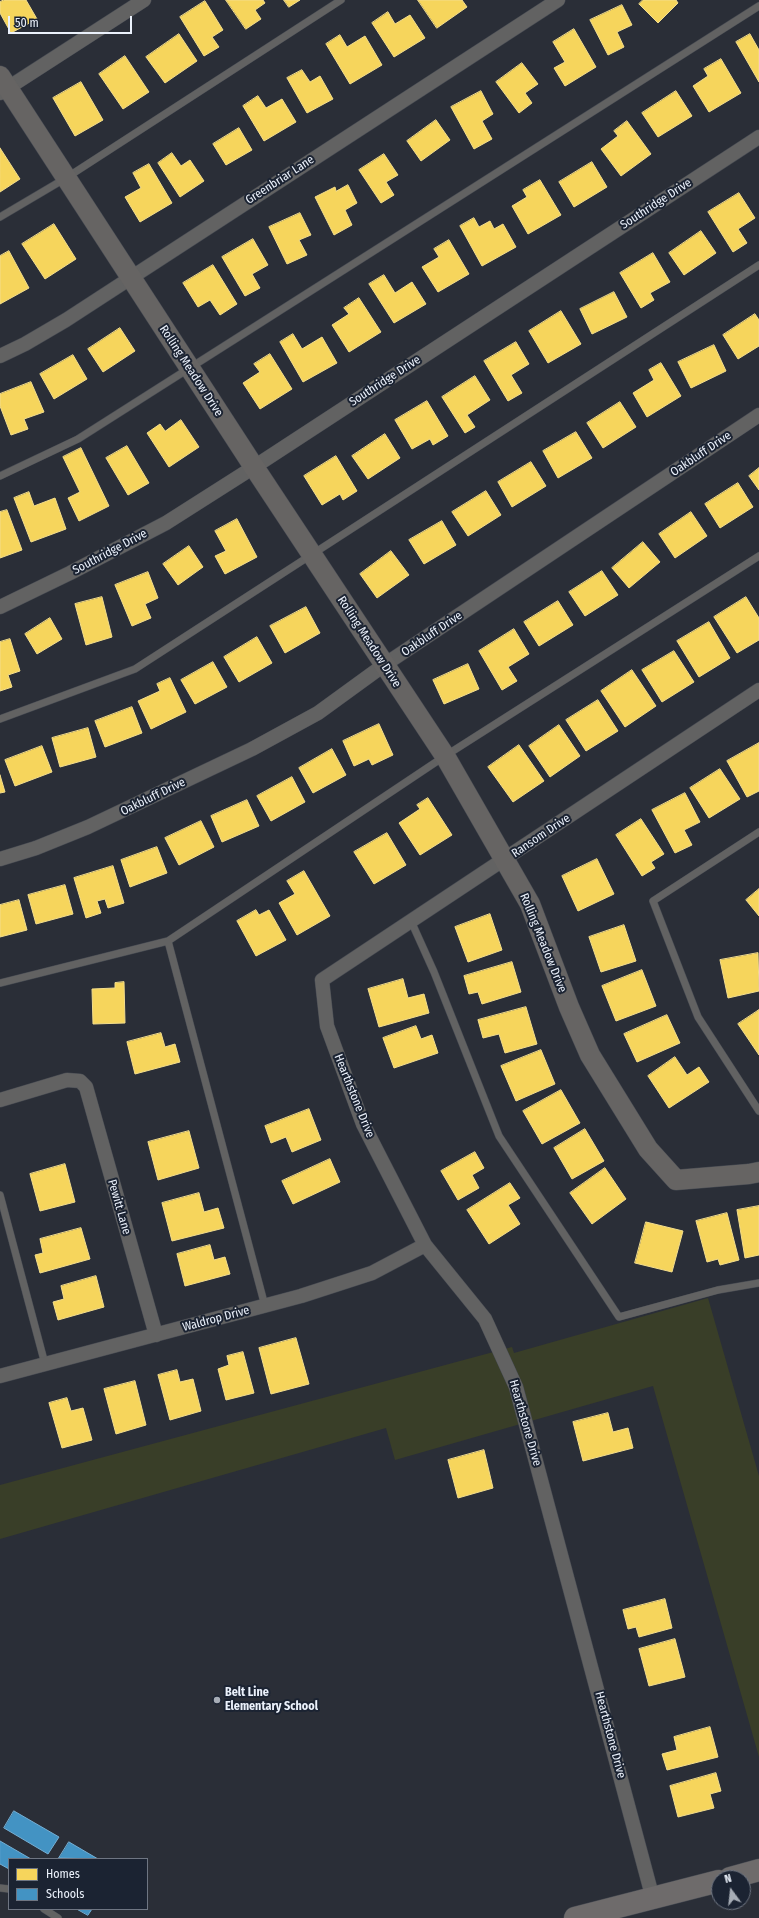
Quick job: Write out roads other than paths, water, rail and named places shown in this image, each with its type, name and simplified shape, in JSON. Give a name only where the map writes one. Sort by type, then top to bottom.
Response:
[{"type":"main road","points":[[575,1918],[711,1883]]},
{"type":"street","points":[[3,86],[144,0]]},
{"type":"street","name":"Greenbriar Lane","points":[[0,356],[25,344],[66,320],[558,0]]},
{"type":"street","name":"Rolling Meadow Drive","points":[[3,86],[66,178],[189,368],[445,756],[530,904],[569,1007],[590,1055],[648,1149],[676,1180],[759,1172]]},
{"type":"street","name":"Southridge Drive","points":[[0,607],[70,573],[166,523],[759,137]]},
{"type":"street","name":"Oakbluff Drive","points":[[0,859],[36,848],[88,827],[252,749],[318,713],[384,665],[759,415]]},
{"type":"street","name":"Ransom Drive","points":[[322,980],[759,690]]},
{"type":"street","name":"Hearthstone Drive","points":[[322,980],[327,1026],[363,1124],[425,1245],[485,1320],[516,1387],[654,1898]]},
{"type":"street","name":"Pewitt Lane","points":[[0,1100],[67,1080],[80,1080],[86,1087],[156,1335]]},
{"type":"street","name":"Waldrop Drive","points":[[0,1376],[301,1296],[372,1273],[425,1245]]},
{"type":"lane","points":[[0,217],[66,178],[341,0]]},
{"type":"lane","points":[[0,476],[78,439],[759,6]]},
{"type":"lane","points":[[0,719],[135,669],[759,265]]},
{"type":"lane","points":[[0,983],[168,941],[445,756],[759,556]]},
{"type":"lane","points":[[759,832],[653,901],[698,1017],[759,1111]]},
{"type":"lane","points":[[411,922],[434,972],[499,1136],[619,1317],[718,1290],[759,1283]]},
{"type":"lane","points":[[168,941],[265,1306]]},
{"type":"lane","points":[[0,1195],[45,1364]]},
{"type":"lane","points":[[46,1910],[58,1918]]},
{"type":"place","name":"Belt Line Elementary School","points":[[217,1700]]}]
